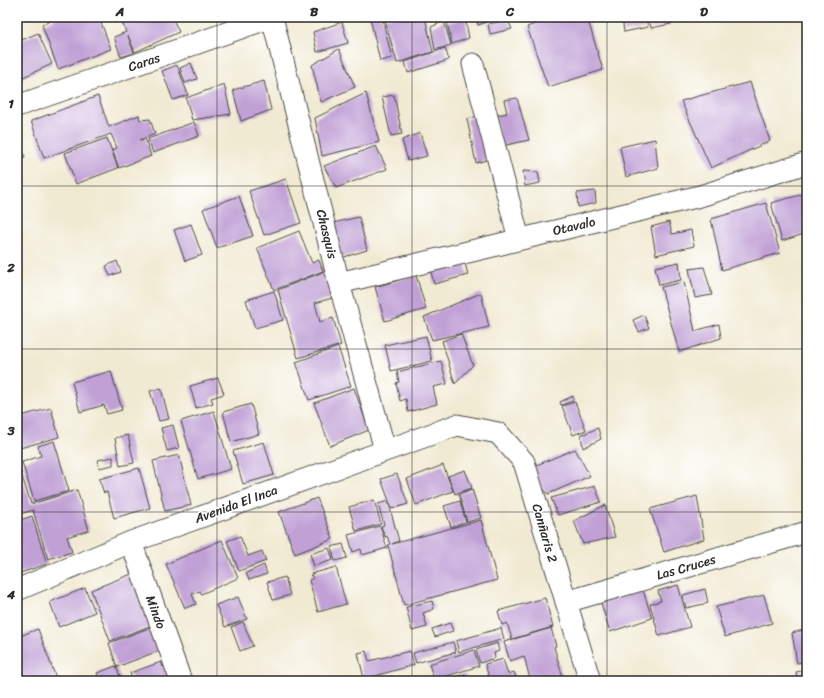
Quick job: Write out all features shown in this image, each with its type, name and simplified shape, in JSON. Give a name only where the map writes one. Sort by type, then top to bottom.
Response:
[{"type":"street","name":"Caras","points":[[17,106],[272,17]]},
{"type":"street","name":"Chasquis","points":[[272,17],[339,283],[385,450]]},
{"type":"street","points":[[473,64],[519,239]]},
{"type":"street","name":"Otavalo","points":[[339,283],[700,196],[807,163]]},
{"type":"street","name":"Avenida El Inca","points":[[17,590],[131,542],[457,425]]},
{"type":"street","name":"Canñaris 2","points":[[457,425],[498,433],[524,462],[590,681]]},
{"type":"street","name":"Las Cruces","points":[[566,602],[807,532]]},
{"type":"street","name":"Mindo","points":[[131,542],[181,681]]},
{"type":"building","points":[[58,17],[99,17],[111,49],[58,69],[42,25]]},
{"type":"building","points":[[120,17],[172,17],[179,32],[135,52],[128,36],[134,53],[121,57],[114,37],[126,32]]},
{"type":"building","points":[[382,17],[392,58],[380,61],[370,18]]},
{"type":"building","points":[[384,17],[425,17],[433,52],[397,63]]},
{"type":"building","points":[[446,17],[462,17],[462,18],[447,21]]},
{"type":"building","points":[[476,17],[500,17],[478,25]]},
{"type":"building","points":[[553,17],[587,17],[603,70],[548,87],[527,27]]},
{"type":"building","points":[[622,17],[646,17],[648,27],[624,32]]},
{"type":"building","points":[[649,17],[669,17],[671,24],[651,28]]},
{"type":"building","points":[[465,18],[469,38],[452,44],[447,23]]},
{"type":"building","points":[[508,20],[512,29],[490,34],[488,24]]},
{"type":"building","points":[[444,21],[451,45],[435,50],[431,27]]},
{"type":"building","points":[[342,22],[348,43],[317,52],[313,32]]},
{"type":"building","points":[[38,33],[52,64],[19,79],[17,75],[17,42]]},
{"type":"building","points":[[445,48],[449,60],[408,73],[405,62]]},
{"type":"building","points":[[339,49],[355,87],[321,102],[312,65]]},
{"type":"building","points":[[191,63],[197,79],[185,83],[180,68]]},
{"type":"building","points":[[177,65],[188,95],[173,100],[162,71]]},
{"type":"building","points":[[264,81],[271,110],[241,121],[233,90]]},
{"type":"building","points":[[750,82],[770,141],[711,168],[681,101]]},
{"type":"building","points":[[224,84],[231,114],[192,120],[186,98]]},
{"type":"building","points":[[366,93],[379,142],[322,156],[315,118]]},
{"type":"building","points":[[394,95],[402,134],[391,136],[382,97]]},
{"type":"building","points":[[98,96],[109,127],[139,115],[140,120],[150,119],[155,134],[145,138],[151,156],[119,168],[112,150],[117,148],[111,134],[44,158],[31,121]]},
{"type":"building","points":[[517,98],[529,140],[502,146],[495,116],[507,113],[504,100]]},
{"type":"building","points":[[481,115],[490,159],[476,163],[467,119]]},
{"type":"building","points":[[194,122],[199,136],[153,153],[148,139]]},
{"type":"building","points":[[420,133],[427,156],[408,161],[402,140]]},
{"type":"building","points":[[17,137],[25,157],[17,161]]},
{"type":"building","points":[[107,138],[118,168],[76,184],[65,153]]},
{"type":"building","points":[[655,139],[658,168],[626,177],[620,147]]},
{"type":"building","points":[[376,146],[387,169],[336,188],[324,166]]},
{"type":"building","points":[[523,171],[538,172],[540,183],[525,186]]},
{"type":"building","points":[[286,179],[301,223],[264,235],[249,191]]},
{"type":"building","points":[[595,191],[596,203],[578,207],[577,193]]},
{"type":"building","points":[[807,193],[807,233],[782,241],[771,203]]},
{"type":"building","points":[[239,196],[253,236],[217,248],[203,209]]},
{"type":"building","points":[[766,203],[780,253],[722,270],[711,219]]},
{"type":"building","points":[[359,217],[367,250],[341,258],[333,223]]},
{"type":"building","points":[[669,222],[672,234],[691,230],[694,246],[656,255],[651,227]]},
{"type":"building","points":[[191,224],[202,255],[185,261],[174,230]]},
{"type":"building","points":[[299,231],[312,263],[319,260],[323,271],[274,290],[257,248]]},
{"type":"building","points":[[117,261],[121,272],[110,276],[106,266]]},
{"type":"building","points":[[679,262],[681,280],[659,285],[655,267]]},
{"type":"building","points":[[465,263],[468,275],[434,284],[431,272]]},
{"type":"building","points":[[704,267],[712,295],[695,298],[689,269]]},
{"type":"building","points":[[325,271],[332,298],[315,303],[320,322],[333,318],[341,345],[298,358],[278,290]]},
{"type":"building","points":[[416,275],[426,309],[385,321],[375,287]]},
{"type":"building","points":[[684,282],[695,331],[719,324],[721,338],[679,352],[661,287]]},
{"type":"building","points":[[274,291],[283,320],[255,328],[246,300]]},
{"type":"building","points":[[481,293],[489,327],[432,340],[424,317]]},
{"type":"building","points":[[644,315],[649,328],[639,332],[633,320]]},
{"type":"building","points":[[461,334],[473,365],[455,384],[442,341]]},
{"type":"building","points":[[426,336],[432,361],[391,371],[385,345]]},
{"type":"building","points":[[338,347],[351,386],[309,400],[296,362]]},
{"type":"building","points":[[441,361],[447,384],[433,387],[437,404],[408,412],[406,399],[400,401],[396,383],[399,382],[397,372]]},
{"type":"building","points":[[111,371],[122,410],[107,414],[104,405],[80,412],[72,382]]},
{"type":"building","points":[[218,378],[224,394],[211,398],[213,403],[196,408],[190,386]]},
{"type":"building","points":[[161,388],[169,419],[159,421],[150,391]]},
{"type":"building","points":[[354,388],[369,430],[330,446],[314,403]]},
{"type":"building","points":[[573,396],[573,401],[561,405],[560,402]]},
{"type":"building","points":[[575,402],[586,430],[573,435],[562,406]]},
{"type":"building","points":[[251,404],[259,434],[231,442],[223,412]]},
{"type":"building","points":[[51,408],[59,437],[20,448],[17,438],[17,417]]},
{"type":"building","points":[[214,411],[231,469],[198,479],[181,421]]},
{"type":"building","points":[[173,425],[179,448],[167,451],[161,428]]},
{"type":"building","points":[[598,428],[601,439],[583,448],[581,435]]},
{"type":"building","points":[[128,435],[134,463],[120,466],[115,438]]},
{"type":"building","points":[[54,441],[69,491],[34,501],[22,462],[41,456],[38,446]]},
{"type":"building","points":[[264,442],[274,475],[243,484],[233,451]]},
{"type":"building","points":[[575,449],[590,476],[548,494],[527,469]]},
{"type":"building","points":[[179,455],[191,505],[165,511],[153,461]]},
{"type":"building","points":[[113,457],[113,465],[99,468],[98,460]]},
{"type":"building","points":[[17,461],[31,504],[77,490],[89,530],[67,537],[72,552],[48,559],[33,510],[17,515]]},
{"type":"building","points":[[443,465],[453,491],[416,505],[407,479]]},
{"type":"building","points":[[139,468],[150,508],[114,518],[107,492],[104,493],[99,479]]},
{"type":"building","points":[[465,470],[472,488],[455,494],[448,476]]},
{"type":"building","points":[[397,474],[408,504],[392,509],[381,479]]},
{"type":"building","points":[[595,486],[601,502],[558,515],[551,498]]},
{"type":"building","points":[[472,489],[481,518],[467,522],[459,494]]},
{"type":"building","points":[[697,496],[704,539],[664,552],[650,509]]},
{"type":"building","points":[[317,498],[333,539],[295,554],[279,512]]},
{"type":"building","points":[[374,500],[381,524],[356,531],[349,507]]},
{"type":"building","points":[[388,501],[399,541],[392,544],[481,520],[497,580],[404,605],[388,545],[390,544],[387,536],[385,537],[381,526],[384,525],[378,504]]},
{"type":"building","points":[[460,501],[466,522],[451,527],[444,506]]},
{"type":"building","points":[[605,505],[615,537],[583,544],[574,521]]},
{"type":"building","points":[[32,516],[47,564],[17,574],[17,521]]},
{"type":"building","points":[[380,526],[387,548],[362,555],[361,549],[353,552],[348,535]]},
{"type":"building","points":[[240,536],[248,556],[262,551],[266,561],[239,571],[227,541]]},
{"type":"building","points":[[222,540],[238,578],[201,594],[200,591],[192,594],[196,604],[185,608],[166,564]]},
{"type":"building","points":[[343,544],[347,558],[335,561],[331,547]]},
{"type":"building","points":[[329,548],[333,560],[314,566],[310,554]]},
{"type":"building","points":[[264,565],[267,574],[249,580],[246,573]]},
{"type":"building","points":[[336,567],[346,604],[318,612],[309,580],[313,579],[311,574]]},
{"type":"building","points":[[134,573],[153,625],[110,641],[91,590]]},
{"type":"building","points":[[285,577],[290,595],[273,600],[267,582]]},
{"type":"building","points":[[678,585],[690,627],[659,636],[650,604],[661,601],[658,591]]},
{"type":"building","points":[[85,588],[95,612],[59,627],[50,602]]},
{"type":"building","points":[[705,589],[708,603],[686,608],[683,595]]},
{"type":"building","points":[[643,590],[652,618],[610,632],[601,603]]},
{"type":"building","points":[[764,595],[772,623],[725,637],[716,607]]},
{"type":"building","points":[[238,597],[247,619],[225,627],[216,605]]},
{"type":"building","points":[[545,598],[553,627],[512,639],[507,623],[502,625],[498,611]]},
{"type":"building","points":[[432,601],[434,609],[423,613],[427,627],[412,631],[406,607]]},
{"type":"building","points":[[243,622],[253,646],[240,651],[231,627]]},
{"type":"building","points":[[450,623],[453,631],[435,637],[432,629]]},
{"type":"building","points":[[157,625],[166,648],[117,667],[109,643]]},
{"type":"building","points":[[501,628],[504,639],[459,652],[456,641]]},
{"type":"building","points":[[551,628],[556,646],[554,647],[563,678],[552,681],[528,681],[530,679],[524,656],[510,661],[504,642]]},
{"type":"building","points":[[38,629],[56,678],[49,681],[18,681],[17,637]]},
{"type":"building","points":[[807,629],[807,661],[797,663],[792,633]]},
{"type":"building","points":[[453,642],[456,652],[416,663],[413,653]]},
{"type":"building","points":[[497,643],[499,651],[494,653],[495,658],[480,663],[476,650]]},
{"type":"building","points":[[474,650],[479,666],[434,680],[429,664]]},
{"type":"building","points":[[366,651],[369,661],[410,651],[414,665],[364,679],[358,653]]},
{"type":"building","points":[[503,659],[508,674],[514,672],[517,681],[490,681],[485,664]]},
{"type":"building","points":[[161,662],[163,667],[172,664],[179,681],[133,681],[130,673]]},
{"type":"building","points":[[116,666],[122,681],[100,681],[97,673]]},
{"type":"building","points":[[807,670],[807,681],[798,681],[796,672]]},
{"type":"building","points":[[465,674],[467,681],[442,681]]}]
